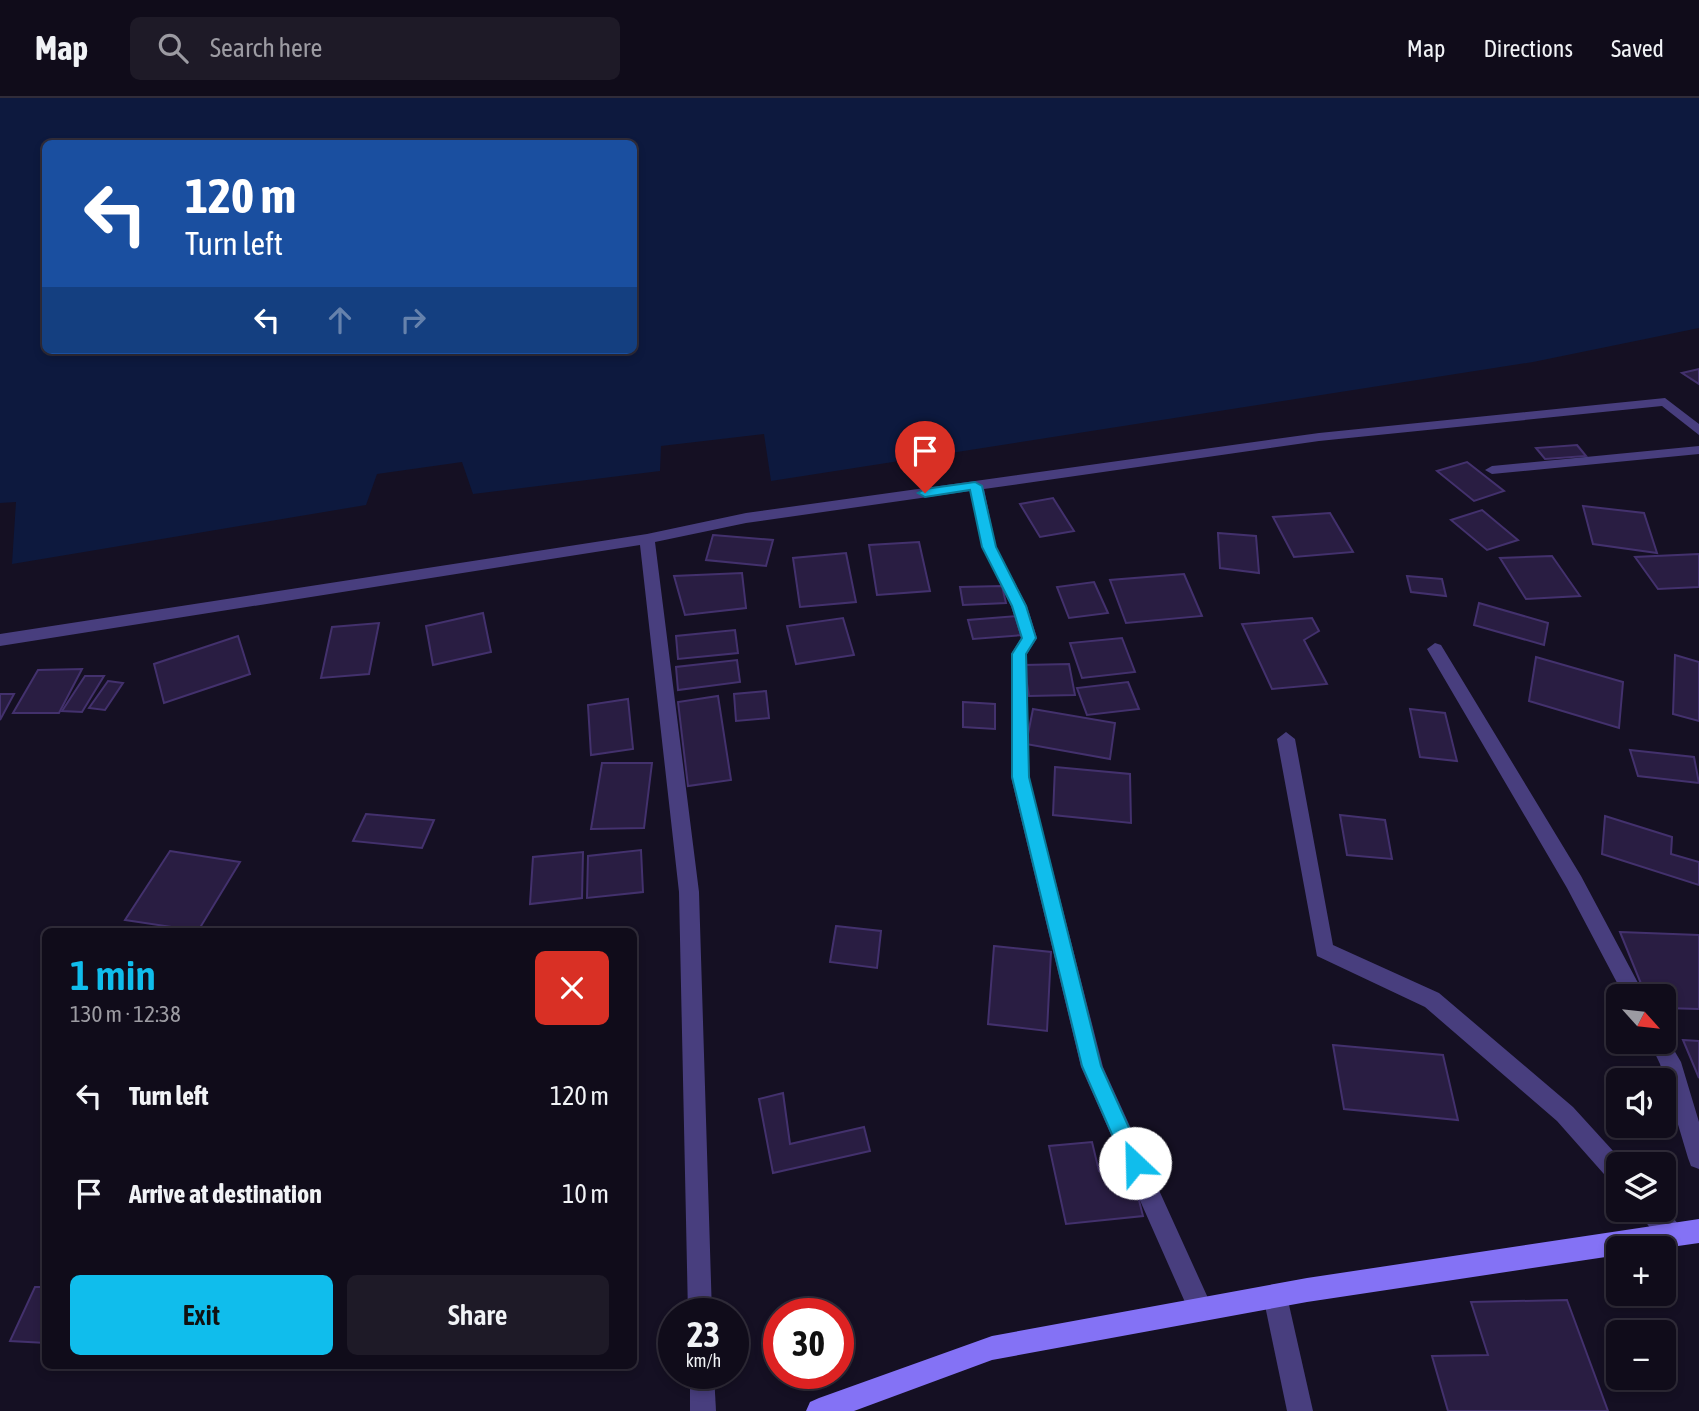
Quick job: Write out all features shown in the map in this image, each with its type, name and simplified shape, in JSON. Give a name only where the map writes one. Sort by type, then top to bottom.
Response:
[{"type":"main road","points":[[819,1411],[992,1348],[1275,1296],[1699,1231]]},
{"type":"street","points":[[0,640],[647,539],[746,518],[1319,437],[1665,402],[1699,430]]},
{"type":"street","points":[[1492,470],[1699,450]]},
{"type":"street","points":[[975,486],[989,547],[1019,606],[1029,638],[1019,654],[1020,777],[1092,1066],[1200,1309]]},
{"type":"street","points":[[647,539],[690,892],[700,1298]]},
{"type":"street","points":[[1435,649],[1574,882],[1629,984]]},
{"type":"street","points":[[1286,739],[1324,950],[1432,1000],[1565,1114],[1606,1160]]},
{"type":"street","points":[[1666,1054],[1699,1158]]},
{"type":"street","points":[[1662,1222],[1673,1235]]},
{"type":"street","points":[[1275,1296],[1300,1411]]},
{"type":"street","points":[[702,1389],[703,1411]]},
{"type":"water","points":[[0,98],[1699,98],[1699,328],[1533,362],[771,481],[764,434],[661,446],[660,471],[473,494],[462,462],[377,474],[366,505],[12,564],[16,502],[0,503]]},
{"type":"building","points":[[1699,369],[1699,384],[1682,373]]},
{"type":"building","points":[[1577,445],[1586,456],[1545,459],[1536,448]]},
{"type":"building","points":[[1467,462],[1504,491],[1474,501],[1437,471]]},
{"type":"building","points":[[1053,498],[1074,531],[1040,537],[1020,504]]},
{"type":"building","points":[[1583,506],[1644,513],[1657,553],[1593,544]]},
{"type":"building","points":[[1482,510],[1518,540],[1487,550],[1451,520]]},
{"type":"building","points":[[1330,513],[1353,552],[1294,557],[1273,517]]},
{"type":"building","points":[[1218,533],[1256,536],[1259,573],[1220,568]]},
{"type":"building","points":[[713,535],[773,540],[766,566],[706,560]]},
{"type":"building","points":[[919,542],[930,591],[877,595],[869,545]]},
{"type":"building","points":[[846,553],[856,602],[800,607],[793,558]]},
{"type":"building","points":[[1699,554],[1699,587],[1658,589],[1635,557]]},
{"type":"building","points":[[1552,556],[1580,596],[1526,599],[1500,558]]},
{"type":"building","points":[[742,573],[746,608],[685,615],[674,576]]},
{"type":"building","points":[[1184,574],[1202,616],[1126,623],[1110,580]]},
{"type":"building","points":[[1407,576],[1442,579],[1446,596],[1411,592]]},
{"type":"building","points":[[1094,582],[1108,613],[1069,618],[1057,587]]},
{"type":"building","points":[[1002,586],[1006,603],[963,605],[960,587]]},
{"type":"building","points":[[1479,603],[1548,623],[1544,645],[1474,625]]},
{"type":"building","points":[[483,613],[491,652],[433,665],[426,626]]},
{"type":"building","points":[[1017,616],[1023,635],[973,639],[968,620]]},
{"type":"building","points":[[843,618],[854,655],[796,664],[787,626]]},
{"type":"building","points":[[1312,618],[1319,631],[1304,640],[1327,684],[1272,689],[1242,624]]},
{"type":"building","points":[[379,623],[369,674],[321,678],[332,627]]},
{"type":"building","points":[[735,630],[738,653],[678,659],[676,636]]},
{"type":"building","points":[[238,636],[250,674],[164,703],[154,664]]},
{"type":"building","points":[[1122,638],[1135,672],[1082,678],[1070,643]]},
{"type":"building","points":[[1675,655],[1699,662],[1699,721],[1673,714]]},
{"type":"building","points":[[1536,657],[1623,682],[1619,728],[1529,701]]},
{"type":"building","points":[[737,660],[740,682],[678,690],[676,667]]},
{"type":"building","points":[[1069,664],[1075,695],[1029,696],[1024,665]]},
{"type":"building","points":[[82,669],[59,713],[13,713],[38,670]]},
{"type":"building","points":[[85,676],[104,676],[82,712],[62,711]]},
{"type":"building","points":[[108,681],[123,683],[105,710],[89,708]]},
{"type":"building","points":[[1128,682],[1139,709],[1087,715],[1077,688]]},
{"type":"building","points":[[766,691],[769,718],[736,721],[734,694]]},
{"type":"building","points":[[0,694],[14,694],[0,720]]},
{"type":"building","points":[[718,696],[731,780],[688,786],[678,702]]},
{"type":"building","points":[[628,699],[633,749],[591,755],[588,705]]},
{"type":"building","points":[[963,702],[995,704],[995,729],[963,727]]},
{"type":"building","points":[[1033,709],[1115,723],[1110,759],[1026,744]]},
{"type":"building","points":[[1410,709],[1445,713],[1457,761],[1420,757]]},
{"type":"building","points":[[1630,750],[1694,757],[1699,783],[1638,776]]},
{"type":"building","points":[[602,763],[652,763],[644,828],[591,829]]},
{"type":"building","points":[[1055,767],[1130,774],[1131,823],[1053,815]]},
{"type":"building","points":[[366,814],[434,820],[422,848],[353,841]]},
{"type":"building","points":[[1340,815],[1385,820],[1392,859],[1347,855]]},
{"type":"building","points":[[1605,816],[1672,837],[1671,854],[1699,862],[1699,885],[1602,854]]},
{"type":"building","points":[[641,850],[643,892],[587,898],[588,856]]},
{"type":"building","points":[[170,851],[240,862],[200,928],[178,928],[125,920]]},
{"type":"building","points":[[583,852],[582,898],[530,904],[533,857]]},
{"type":"building","points":[[836,926],[881,931],[877,968],[830,962]]},
{"type":"building","points":[[1620,932],[1699,935],[1699,1009],[1676,1008],[1676,984],[1641,984]]},
{"type":"building","points":[[994,946],[1051,952],[1047,1031],[988,1024]]},
{"type":"building","points":[[1683,1040],[1699,1041],[1699,1078]]},
{"type":"building","points":[[1333,1045],[1443,1055],[1458,1120],[1344,1109]]},
{"type":"building","points":[[783,1093],[790,1144],[864,1127],[870,1151],[773,1173],[759,1099]]},
{"type":"building","points":[[1092,1142],[1099,1171],[1131,1169],[1143,1216],[1066,1224],[1049,1146]]},
{"type":"building","points":[[35,1287],[42,1287],[42,1343],[10,1341]]},
{"type":"building","points":[[1567,1300],[1608,1411],[1448,1411],[1432,1356],[1488,1355],[1471,1302]]},
{"type":"route","points":[[925,493],[975,486],[989,547],[1019,606],[1029,638],[1019,654],[1020,777],[1092,1066],[1135,1163]]}]
